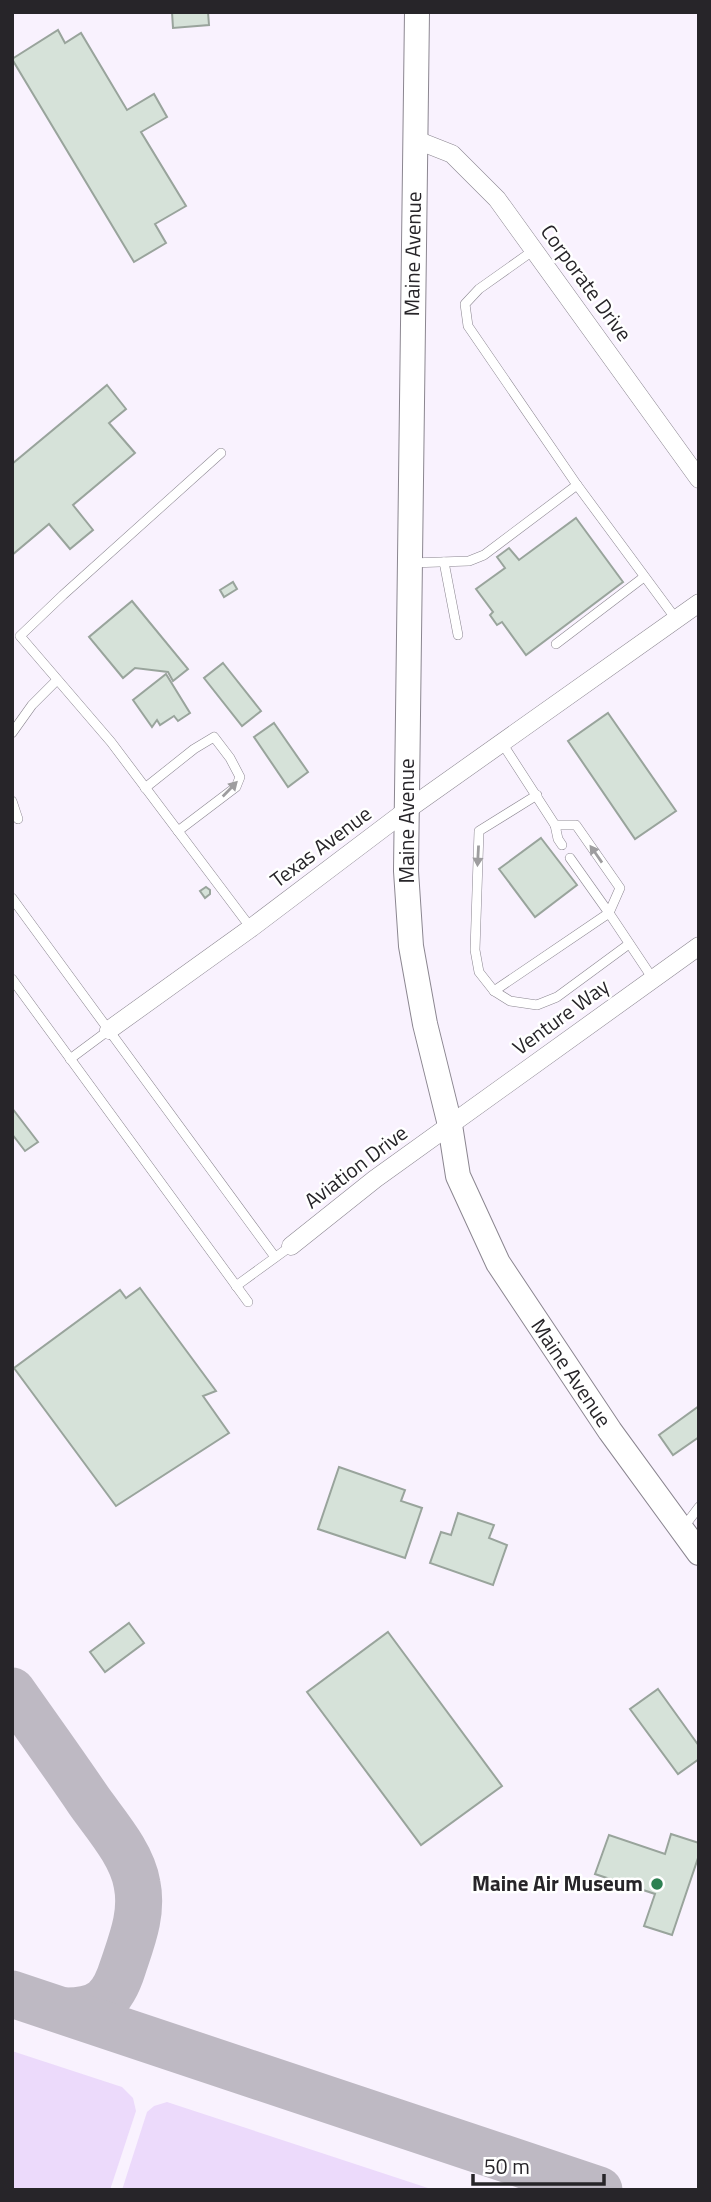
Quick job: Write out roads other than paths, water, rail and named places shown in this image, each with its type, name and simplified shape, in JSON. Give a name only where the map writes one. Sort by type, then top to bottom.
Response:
[{"type":"main road","name":"Maine Avenue","points":[[417,12],[406,871],[411,946],[425,1024],[450,1125],[458,1176],[498,1263],[610,1431],[699,1553]]},
{"type":"street","name":"Corporate Drive","points":[[414,139],[452,154],[497,199],[699,479]]},
{"type":"street","name":"Texas Avenue","points":[[109,1030],[251,928],[407,810],[699,603]]},
{"type":"street","name":"Venture Way","points":[[450,1125],[699,946]]},
{"type":"street","name":"Aviation Drive","points":[[290,1246],[375,1179],[450,1125]]},
{"type":"lane","points":[[534,250],[479,289],[465,304],[468,326],[577,485],[676,619]]},
{"type":"lane","points":[[221,453],[20,636],[111,742],[251,928]]},
{"type":"lane","points":[[409,564],[469,561],[484,555],[577,485]]},
{"type":"lane","points":[[444,562],[458,635]]},
{"type":"lane","points":[[556,644],[644,577]]},
{"type":"lane","points":[[12,733],[32,705],[57,680]]},
{"type":"lane","points":[[145,788],[194,749],[214,737],[240,777],[236,787],[178,831]]},
{"type":"lane","points":[[502,743],[555,825],[562,845]]},
{"type":"lane","points":[[537,795],[479,831],[475,950],[479,972],[495,991],[510,1002],[537,1005],[556,997],[629,944]]},
{"type":"lane","points":[[12,801],[18,819]]},
{"type":"lane","points":[[495,991],[609,913],[620,888],[576,825],[555,825]]},
{"type":"lane","points":[[570,858],[653,979]]},
{"type":"lane","points":[[12,898],[275,1257]]},
{"type":"lane","points":[[12,979],[248,1302]]},
{"type":"lane","points":[[70,1059],[109,1030]]},
{"type":"lane","points":[[236,1286],[290,1246]]},
{"type":"lane","points":[[682,1530],[699,1507]]},
{"type":"place","name":"Maine Air Museum","points":[[657,1884]]}]
